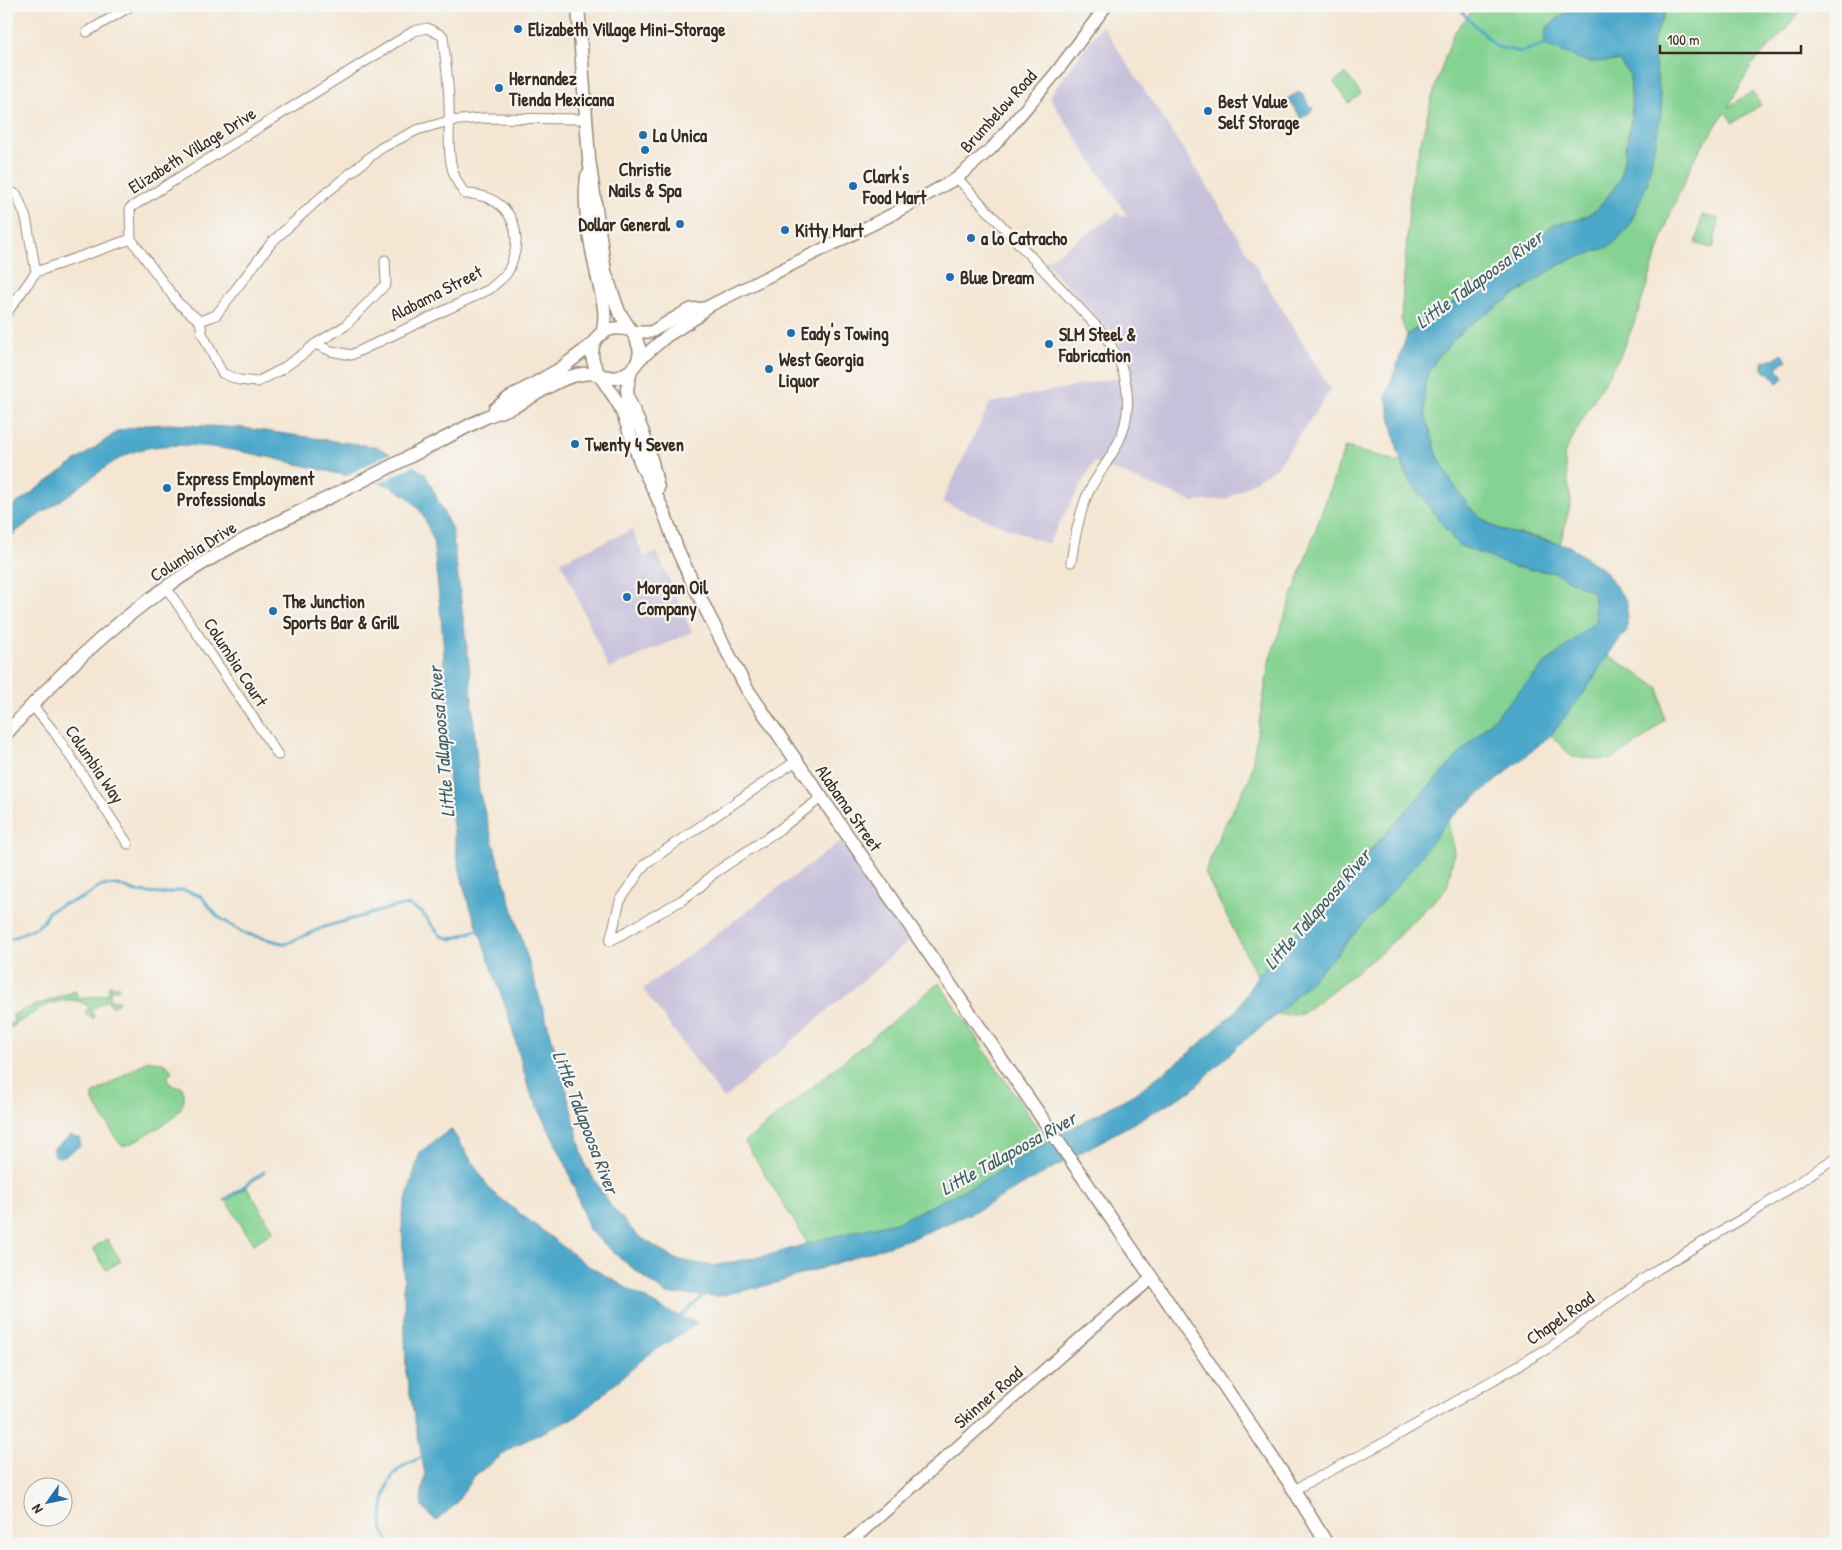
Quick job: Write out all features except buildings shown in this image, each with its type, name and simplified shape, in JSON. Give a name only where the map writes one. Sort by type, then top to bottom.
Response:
[{"type":"main road","points":[[578,6],[589,159],[605,272],[619,312],[631,331],[640,351],[634,366],[616,378],[600,375],[592,361],[591,354],[605,321],[590,243],[586,205],[585,188],[589,159]]},
{"type":"main road","points":[[598,338],[614,327],[631,331]]},
{"type":"main road","name":"Columbia Drive","points":[[486,417],[509,398],[560,369],[598,338]]},
{"type":"main road","name":"Alabama Street","points":[[634,366],[627,389],[628,398],[642,430],[652,462],[661,505]]},
{"type":"main road","name":"Columbia Drive","points":[[6,734],[32,704],[71,665],[130,614],[166,587],[229,548],[486,417],[514,406],[570,375],[586,373],[600,375]]},
{"type":"main road","name":"Alabama Street","points":[[600,375],[620,408],[641,464],[661,505],[678,551],[712,625],[747,689],[1152,1278],[1294,1490],[1327,1544]]},
{"type":"street","points":[[87,32],[131,6]]},
{"type":"street","name":"Brumbelow Road","points":[[634,366],[668,336],[697,317],[705,308],[891,215],[957,178],[1003,136],[1055,74],[1106,6]]},
{"type":"street","name":"Elizabeth Village Drive","points":[[131,239],[130,208],[414,31],[427,28],[443,36],[450,105],[449,121]]},
{"type":"street","points":[[200,321],[216,314],[272,242],[319,199],[381,148],[417,130],[449,121],[483,118],[586,119]]},
{"type":"street","name":"Alabama Street","points":[[315,344],[331,351],[351,356],[490,289],[507,272],[513,260],[516,246],[516,231],[510,216],[501,204],[488,197],[465,194],[456,182],[449,158],[449,121]]},
{"type":"street","points":[[957,178],[1100,330],[1114,350],[1122,367],[1128,400],[1123,431],[1117,445],[1086,497],[1074,538],[1071,562]]},
{"type":"street","points":[[6,189],[17,195],[26,218],[36,272]]},
{"type":"street","points":[[6,314],[36,272],[131,239],[178,303],[200,321],[202,333],[222,373],[240,380],[257,382],[282,369],[315,344],[345,326],[386,284],[385,260]]},
{"type":"street","name":"Brumbelow Road","points":[[631,331],[651,332],[692,309],[705,308]]},
{"type":"street","name":"Columbia Court","points":[[166,587],[278,755]]},
{"type":"street","name":"Columbia Way","points":[[32,704],[55,733],[128,844]]},
{"type":"street","points":[[796,761],[645,864],[620,901],[610,941],[682,900],[713,874],[821,798]]},
{"type":"street","name":"Chapel Road","points":[[1294,1490],[1389,1440],[1552,1346],[1596,1312],[1658,1269],[1765,1205],[1836,1157]]},
{"type":"street","name":"Skinner Road","points":[[848,1544],[1092,1328],[1152,1278]]},
{"type":"shaded area","points":[[1102,25],[1204,181],[1331,390],[1278,466],[1227,499],[1193,502],[1094,462],[1048,544],[942,502],[990,403],[1131,375],[1126,357],[1113,335],[1045,262],[1118,213],[1121,217],[1127,215],[1049,97]]},
{"type":"shaded area","name":"Morgan Oil Company","points":[[632,530],[644,557],[657,552],[692,632],[609,669],[561,561]]},
{"type":"shaded area","points":[[841,841],[909,941],[724,1099],[643,989]]},
{"type":"green space","points":[[1476,6],[1574,6],[1546,28],[1588,62],[1619,61],[1630,75],[1632,115],[1620,180],[1597,210],[1577,220],[1554,224],[1499,274],[1446,307],[1407,335],[1401,320],[1411,181],[1432,97],[1453,34]]},
{"type":"green space","points":[[1668,6],[1803,6],[1787,28],[1752,65],[1728,107],[1752,92],[1761,105],[1733,123],[1725,112],[1694,159],[1671,212],[1636,318],[1621,354],[1564,454],[1571,502],[1560,544],[1508,532],[1484,520],[1464,501],[1449,479],[1442,466],[1428,427],[1424,408],[1426,380],[1433,365],[1453,339],[1479,318],[1556,267],[1580,256],[1611,246],[1647,184],[1662,109],[1652,43]]},
{"type":"green space","points":[[1346,74],[1361,94],[1349,103],[1334,82]]},
{"type":"green space","points":[[1702,215],[1719,219],[1713,248],[1696,244]]},
{"type":"green space","points":[[1345,447],[1401,462],[1409,480],[1514,567],[1555,573],[1593,592],[1596,621],[1546,663],[1351,870],[1257,976],[1205,873],[1219,836],[1250,777],[1270,658]]},
{"type":"green space","points":[[1608,655],[1659,688],[1664,720],[1645,738],[1610,760],[1572,757],[1551,735],[1583,694]]},
{"type":"green space","points":[[1448,820],[1454,853],[1447,888],[1384,950],[1302,1014],[1277,1015],[1366,920]]},
{"type":"green space","points":[[939,983],[1047,1142],[980,1182],[900,1221],[808,1244],[745,1142]]},
{"type":"green space","points":[[109,985],[119,986],[119,989],[111,989],[110,1000],[118,1001],[119,1003],[112,1007],[107,1000],[91,1010],[93,1019],[85,1014],[89,1007],[79,1001],[68,1000],[46,1006],[6,1031],[6,1026],[14,1022],[13,1015],[20,1011],[75,991],[79,999],[108,994]]},
{"type":"green space","points":[[148,1060],[164,1064],[170,1068],[172,1071],[168,1076],[168,1082],[175,1087],[181,1086],[184,1096],[182,1105],[169,1121],[130,1144],[123,1146],[119,1143],[93,1101],[93,1094]]},
{"type":"green space","points":[[247,1187],[274,1231],[253,1244],[226,1200]]},
{"type":"green space","points":[[107,1239],[121,1261],[106,1270],[93,1248]]},
{"type":"water","points":[[1574,6],[1668,6],[1652,43],[1662,109],[1647,184],[1629,227],[1611,246],[1562,263],[1469,325],[1454,340],[1435,361],[1426,380],[1424,394],[1425,415],[1438,456],[1451,481],[1472,510],[1488,523],[1501,530],[1569,546],[1605,571],[1627,602],[1627,630],[1583,694],[1551,735],[1448,820],[1411,870],[1334,957],[1277,1015],[1241,1043],[1191,1091],[978,1210],[918,1236],[773,1284],[718,1296],[666,1294],[621,1259],[589,1230],[566,1165],[528,1087],[508,1014],[465,892],[457,857],[449,794],[443,638],[433,539],[422,513],[408,497],[390,486],[265,456],[196,446],[152,447],[133,452],[115,461],[6,541],[6,511],[118,431],[145,425],[168,424],[244,428],[377,447],[425,473],[452,530],[470,672],[479,791],[498,861],[560,1065],[585,1165],[611,1206],[637,1235],[675,1259],[713,1266],[773,1254],[826,1238],[900,1221],[980,1182],[1066,1131],[1134,1094],[1186,1056],[1237,1010],[1257,976],[1414,802],[1546,663],[1596,621],[1593,592],[1555,573],[1514,567],[1458,545],[1409,480],[1398,452],[1386,397],[1407,335],[1446,307],[1499,274],[1554,224],[1577,220],[1597,210],[1620,180],[1632,115],[1630,75],[1619,61],[1588,62],[1544,45],[1546,28]]},
{"type":"water","points":[[1300,91],[1314,110],[1301,118],[1287,99]]},
{"type":"water","points":[[1782,353],[1787,360],[1776,367],[1784,378],[1777,383],[1770,373],[1765,372],[1763,364],[1764,361],[1775,358]]},
{"type":"water","points":[[451,1129],[491,1191],[587,1265],[667,1311],[698,1323],[648,1355],[578,1416],[514,1446],[473,1477],[455,1505],[436,1521],[422,1507],[421,1499],[425,1474],[406,1373],[402,1214],[420,1152]]},
{"type":"water","points":[[72,1135],[80,1138],[80,1146],[63,1156],[59,1157],[53,1154],[54,1148]]},
{"type":"pier","points":[[393,452],[415,465],[376,485],[344,477]]},
{"type":"waterway","points":[[1462,6],[1463,13],[1497,47],[1520,52],[1547,44]]},
{"type":"waterway","points":[[6,941],[37,927],[43,922],[48,912],[61,905],[83,898],[101,886],[118,885],[136,892],[161,894],[183,890],[201,896],[217,916],[243,933],[286,944],[324,927],[394,907],[409,905],[422,913],[441,936],[452,939],[480,929]]},
{"type":"waterway","points":[[225,1200],[264,1172]]},
{"type":"waterway","points":[[678,1319],[705,1294]]},
{"type":"waterway","points":[[391,1544],[384,1534],[382,1524],[384,1499],[389,1482],[406,1464],[425,1456]]},
{"type":"place","name":"Elizabeth Village Mini-Storage","points":[[518,29]]},
{"type":"place","name":"Hernandez Tienda Mexicana","points":[[499,88]]},
{"type":"place","name":"Best Value Self Storage","points":[[1208,111]]},
{"type":"place","name":"La Unica","points":[[643,135]]},
{"type":"place","name":"Christie Nails & Spa","points":[[645,150]]},
{"type":"place","name":"Clark's Food Mart","points":[[853,186]]},
{"type":"place","name":"Dollar General","points":[[680,224]]},
{"type":"place","name":"Kitty Mart","points":[[785,230]]},
{"type":"place","name":"a lo Catracho","points":[[971,238]]},
{"type":"place","name":"Blue Dream","points":[[950,277]]},
{"type":"place","name":"Eady's Towing","points":[[791,333]]},
{"type":"place","name":"SLM Steel & Fabrication","points":[[1049,344]]},
{"type":"place","name":"West Georgia Liquor","points":[[769,369]]},
{"type":"place","name":"Twenty 4 Seven","points":[[575,444]]},
{"type":"place","name":"Express Employment Professionals","points":[[167,488]]},
{"type":"place","name":"Morgan Oil Company","points":[[627,597]]},
{"type":"place","name":"The Junction Sports Bar & Grill","points":[[273,611]]},
{"type":"water label","name":"Little Tallapoosa River","points":[[1479,279]]},
{"type":"water label","name":"Little Tallapoosa River","points":[[441,742]]},
{"type":"water label","name":"Little Tallapoosa River","points":[[1317,909]]},
{"type":"water label","name":"Little Tallapoosa River","points":[[586,1122]]},
{"type":"water label","name":"Little Tallapoosa River","points":[[1008,1153]]}]
